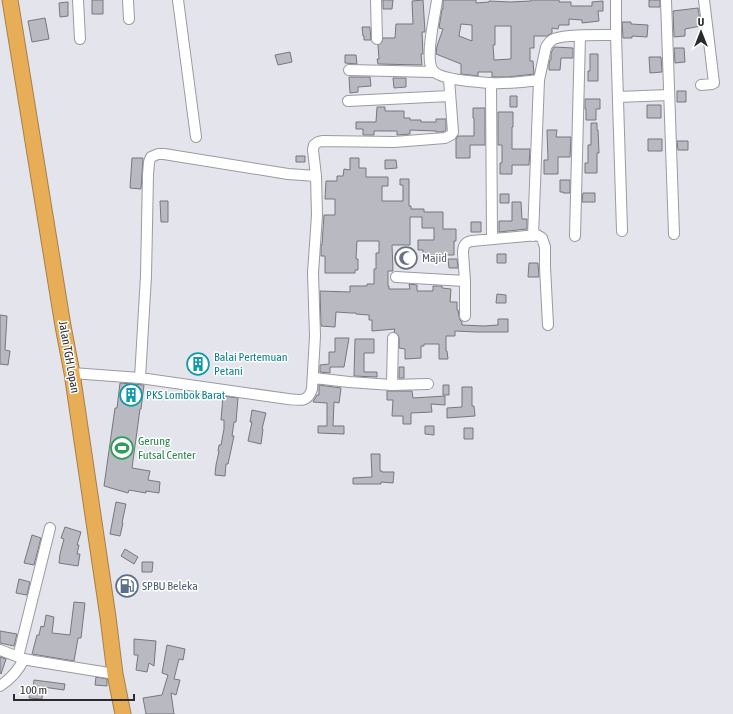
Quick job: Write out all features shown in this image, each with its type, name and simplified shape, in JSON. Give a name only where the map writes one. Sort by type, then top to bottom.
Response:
[{"type":"highway","name":"Jalan TGH Lopan","points":[[10,0],[72,373],[108,616],[115,674],[123,714]]},
{"type":"street","points":[[78,0],[80,40]]},
{"type":"street","points":[[128,0],[129,19]]},
{"type":"street","points":[[178,0],[196,137]]},
{"type":"street","points":[[376,0],[377,39]]},
{"type":"street","points":[[433,72],[430,63],[430,53],[437,0]]},
{"type":"street","points":[[616,0],[622,231]]},
{"type":"street","points":[[666,0],[674,234]]},
{"type":"street","points":[[702,85],[714,83],[704,0]]},
{"type":"street","points":[[533,236],[539,80],[546,47],[551,40],[558,38],[616,35]]},
{"type":"street","points":[[575,236],[580,36]]},
{"type":"street","points":[[349,70],[433,72],[439,76],[449,78],[491,83],[539,80]]},
{"type":"street","points":[[72,373],[140,378],[224,389],[274,398],[298,400],[308,397],[312,389],[314,378],[315,336],[314,272],[317,215],[314,144],[320,141],[394,142],[449,137],[453,132],[449,78]]},
{"type":"street","points":[[491,83],[492,239]]},
{"type":"street","points":[[618,97],[670,95]]},
{"type":"street","points":[[348,101],[450,96]]},
{"type":"street","points":[[140,378],[146,276],[148,175],[151,157],[158,154],[164,154],[288,174],[316,176]]},
{"type":"street","points":[[465,316],[463,249],[465,244],[472,241],[540,236],[544,243],[548,325]]},
{"type":"street","points":[[396,277],[465,281]]},
{"type":"street","points":[[392,385],[393,338]]},
{"type":"street","points":[[314,378],[392,385],[428,384]]},
{"type":"street","points":[[0,686],[11,678],[20,667],[50,528]]},
{"type":"street","points":[[0,650],[21,658],[115,674]]},
{"type":"building","points":[[92,0],[103,0],[103,14],[92,14]]},
{"type":"building","points":[[383,0],[393,0],[392,9],[383,9]]},
{"type":"building","points":[[423,0],[425,32],[422,32],[422,65],[378,64],[378,45],[382,42],[383,38],[395,38],[396,24],[413,24],[412,1]]},
{"type":"building","points":[[443,0],[476,0],[476,3],[489,1],[510,2],[559,0],[559,2],[571,2],[571,6],[592,6],[592,2],[603,1],[603,11],[598,11],[599,21],[582,23],[582,20],[569,19],[569,25],[559,25],[558,29],[552,28],[552,33],[547,36],[534,36],[534,48],[530,48],[530,61],[533,61],[534,74],[508,77],[492,77],[492,72],[478,72],[478,76],[461,74],[461,64],[436,54],[443,29],[439,28],[443,9]],"holes":[[[461,24],[472,25],[472,41],[459,36]],[[495,26],[511,26],[511,59],[494,60],[493,45],[495,45]]]},
{"type":"building","points":[[649,0],[660,0],[660,7],[649,7]]},
{"type":"building","points":[[68,2],[68,16],[60,17],[59,3]]},
{"type":"building","points":[[698,8],[701,26],[685,29],[685,36],[674,37],[673,11]]},
{"type":"building","points":[[45,18],[49,39],[32,42],[28,21]]},
{"type":"building","points":[[622,22],[648,25],[647,37],[632,36],[632,38],[623,38]]},
{"type":"building","points":[[362,27],[370,27],[371,40],[364,40]]},
{"type":"building","points":[[554,47],[573,48],[573,58],[561,58],[560,70],[549,70],[551,53]]},
{"type":"building","points":[[674,48],[684,48],[685,62],[675,63]]},
{"type":"building","points":[[290,52],[292,62],[278,65],[275,55]]},
{"type":"building","points":[[590,54],[598,54],[598,81],[588,81],[588,71],[590,71]]},
{"type":"building","points":[[345,55],[356,55],[357,64],[345,63]]},
{"type":"building","points":[[649,57],[661,57],[662,72],[650,73]]},
{"type":"building","points":[[349,77],[370,77],[371,86],[358,87],[358,92],[350,93]]},
{"type":"building","points":[[393,78],[406,78],[406,87],[394,88]]},
{"type":"building","points":[[677,91],[686,91],[686,102],[677,102]]},
{"type":"building","points":[[510,96],[517,96],[517,107],[510,107]]},
{"type":"building","points":[[585,99],[600,99],[600,109],[596,109],[596,120],[586,120]]},
{"type":"building","points":[[647,105],[661,105],[661,118],[647,118]]},
{"type":"building","points":[[377,107],[385,107],[385,111],[404,111],[404,118],[410,118],[410,120],[421,120],[421,122],[436,122],[436,119],[446,119],[446,130],[443,132],[436,132],[410,130],[410,134],[397,135],[397,131],[374,131],[374,135],[363,135],[363,129],[356,129],[356,122],[376,122]]},
{"type":"building","points":[[473,108],[485,108],[485,145],[470,145],[470,158],[456,158],[456,139],[458,136],[474,136]]},
{"type":"building","points":[[498,112],[513,112],[512,149],[530,149],[529,165],[512,165],[512,174],[500,174],[500,163],[502,163],[502,145],[498,145]]},
{"type":"building","points":[[591,123],[597,123],[598,130],[599,153],[597,153],[597,173],[585,173],[585,163],[588,163],[588,145],[591,145]]},
{"type":"building","points":[[547,130],[557,130],[556,137],[571,137],[570,157],[558,157],[558,174],[544,174],[544,160],[548,160]]},
{"type":"building","points":[[648,139],[662,139],[662,151],[648,151]]},
{"type":"building","points":[[677,141],[688,141],[688,150],[678,150]]},
{"type":"building","points":[[296,156],[305,156],[305,162],[296,162]]},
{"type":"building","points":[[132,158],[143,158],[141,189],[130,188]]},
{"type":"building","points":[[350,158],[359,158],[359,168],[366,168],[366,177],[388,177],[388,186],[382,186],[382,201],[403,201],[403,185],[400,185],[400,179],[409,179],[409,206],[411,206],[411,209],[424,209],[424,212],[443,212],[443,229],[456,229],[454,255],[423,255],[423,250],[418,250],[418,240],[434,240],[434,228],[422,228],[422,217],[410,217],[410,245],[392,245],[393,271],[388,271],[389,289],[410,289],[409,284],[417,285],[417,291],[433,291],[433,286],[442,286],[442,288],[451,289],[450,302],[457,302],[457,310],[462,325],[498,325],[498,319],[508,319],[508,332],[455,331],[455,336],[446,336],[446,351],[448,359],[439,359],[439,344],[424,344],[424,346],[421,346],[421,358],[405,359],[405,349],[399,348],[399,338],[394,332],[395,329],[372,331],[372,320],[369,320],[369,315],[336,312],[335,327],[321,326],[320,291],[350,292],[350,286],[367,286],[367,284],[374,284],[374,269],[376,269],[376,253],[379,253],[379,241],[357,241],[356,259],[358,259],[358,270],[355,270],[355,273],[325,273],[325,256],[321,256],[324,215],[335,215],[335,199],[325,199],[326,181],[337,181],[337,176],[343,176],[344,169],[350,170]]},
{"type":"building","points":[[385,160],[396,160],[397,168],[385,169]]},
{"type":"building","points":[[560,180],[570,180],[570,193],[560,192]]},
{"type":"building","points":[[583,193],[595,193],[595,202],[582,202]]},
{"type":"building","points":[[500,194],[509,194],[509,203],[500,203]]},
{"type":"building","points":[[160,201],[168,201],[168,222],[161,222]]},
{"type":"building","points":[[512,202],[521,202],[522,219],[527,219],[527,229],[499,232],[499,221],[512,221]]},
{"type":"building","points":[[471,222],[481,222],[481,232],[471,232]]},
{"type":"building","points":[[497,254],[506,254],[506,263],[497,263]]},
{"type":"building","points":[[448,259],[457,259],[458,268],[449,268]]},
{"type":"building","points":[[529,263],[538,263],[539,277],[528,277]]},
{"type":"building","points":[[497,294],[506,295],[506,303],[496,303]]},
{"type":"building","points":[[0,315],[7,316],[5,350],[10,351],[8,365],[0,364]]},
{"type":"building","points":[[335,338],[349,338],[344,367],[330,367],[330,373],[320,372],[320,365],[329,364],[329,352],[335,352]]},
{"type":"building","points":[[355,339],[374,339],[374,353],[364,353],[364,372],[377,372],[377,377],[354,376]]},
{"type":"building","name":"Balai Pertemuan Petani","points":[[192,358],[203,358],[203,371],[192,371]]},
{"type":"building","points":[[399,367],[404,367],[404,378],[399,378]]},
{"type":"building","name":"Gerung Futsal Center","points":[[120,383],[144,385],[132,468],[150,471],[148,480],[160,482],[159,493],[146,491],[146,493],[129,490],[128,493],[104,486]]},
{"type":"building","points":[[319,385],[341,388],[339,403],[334,402],[333,426],[344,426],[344,434],[318,433],[318,426],[327,426],[327,403],[313,402],[317,395],[319,395]]},
{"type":"building","points":[[443,385],[449,385],[449,395],[443,395]]},
{"type":"building","points":[[462,387],[472,387],[472,406],[474,406],[475,416],[447,418],[447,408],[462,407]]},
{"type":"building","points":[[387,391],[412,391],[413,398],[445,396],[445,405],[431,404],[432,412],[411,413],[411,424],[403,424],[403,416],[392,416],[393,400],[387,400]]},
{"type":"building","points":[[223,396],[238,398],[236,422],[234,422],[232,436],[234,436],[228,464],[226,464],[225,476],[215,475],[219,445],[221,445],[224,429],[224,420],[221,420]]},
{"type":"building","points":[[252,410],[266,413],[262,429],[261,444],[248,441],[252,422],[250,422]]},
{"type":"building","points":[[425,426],[434,426],[434,435],[425,434]]},
{"type":"building","points":[[464,428],[473,428],[473,439],[464,439]]},
{"type":"building","points":[[371,454],[380,454],[380,471],[394,472],[393,483],[381,482],[381,484],[353,484],[353,478],[372,477]]},
{"type":"building","points":[[116,502],[126,504],[120,536],[110,534]]},
{"type":"building","points":[[65,527],[81,532],[77,545],[79,545],[77,554],[80,554],[78,566],[59,563],[64,539],[61,538]]},
{"type":"building","points":[[32,535],[41,538],[34,565],[24,563]]},
{"type":"building","points":[[125,549],[138,557],[134,564],[121,556]]},
{"type":"building","points":[[142,562],[153,562],[152,572],[142,572]]},
{"type":"building","points":[[19,579],[30,582],[27,595],[16,593]]},
{"type":"building","points":[[74,602],[85,603],[81,638],[78,638],[74,661],[32,654],[41,626],[44,627],[46,615],[54,617],[52,633],[70,635]]},
{"type":"building","points":[[0,631],[17,634],[14,646],[0,643]]},
{"type":"building","points":[[134,639],[156,641],[154,666],[149,663],[147,672],[136,670],[138,655],[134,655]]},
{"type":"building","points":[[167,645],[185,649],[183,660],[179,659],[174,679],[180,680],[176,695],[171,693],[174,714],[146,714],[143,698],[162,695],[168,675],[162,673]]},
{"type":"building","points":[[0,657],[6,659],[1,674],[0,673]]},
{"type":"building","points":[[96,677],[107,679],[107,686],[95,685]]},
{"type":"building","points":[[34,680],[65,684],[64,690],[43,687],[42,699],[29,698],[30,689],[33,689]]},
{"type":"place","name":"Majid","points":[[406,258]]},
{"type":"place","name":"Balai Pertemuan Petani","points":[[198,364]]},
{"type":"place","name":"PKS Lombok Barat","points":[[131,395]]},
{"type":"place","name":"Gerung Futsal Center","points":[[122,448]]},
{"type":"place","name":"SPBU Beleka","points":[[127,586]]}]
